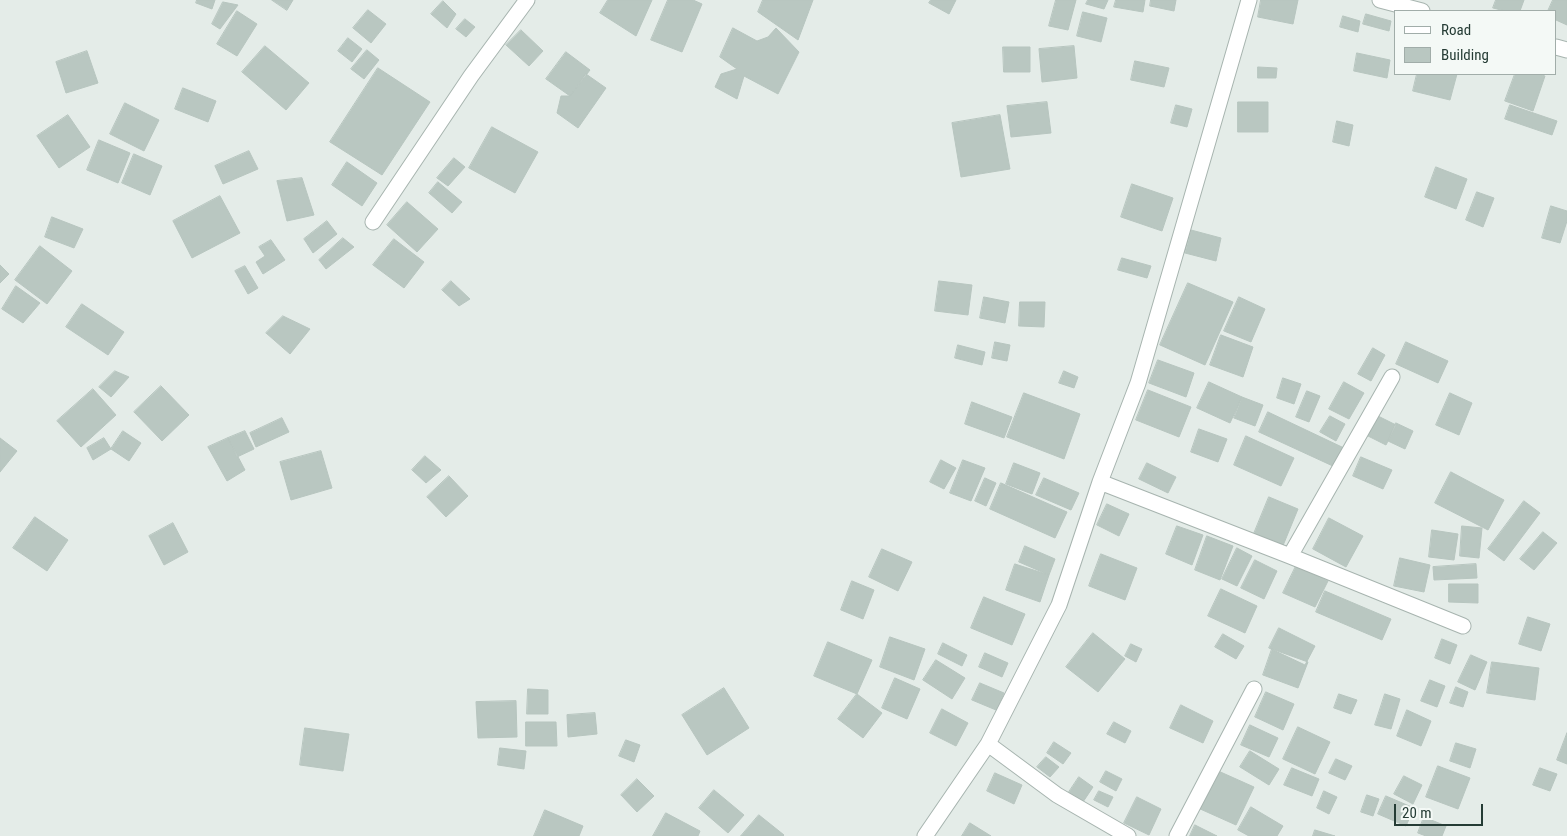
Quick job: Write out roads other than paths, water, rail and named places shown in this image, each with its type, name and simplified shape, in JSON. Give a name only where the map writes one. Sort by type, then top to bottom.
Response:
[{"type":"street","points":[[373,222],[472,76],[527,0]]},
{"type":"street","points":[[925,836],[988,744],[1059,605],[1100,482],[1138,383],[1249,0]]},
{"type":"street","points":[[1380,0],[1418,10]]},
{"type":"street","points":[[1290,556],[1392,377]]},
{"type":"street","points":[[1100,482],[1463,626]]},
{"type":"street","points":[[1177,836],[1254,689]]},
{"type":"street","points":[[988,744],[1057,795],[1128,836]]}]
